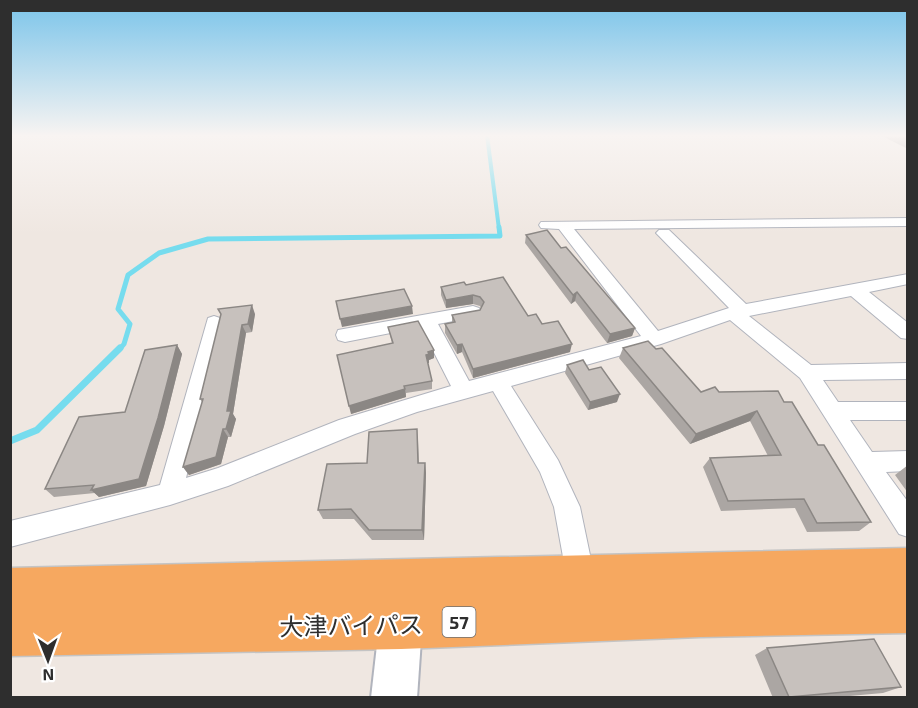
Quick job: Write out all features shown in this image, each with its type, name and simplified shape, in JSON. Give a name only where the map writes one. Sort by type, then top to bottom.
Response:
[{"type":"highway","name":"大津バイパス","points":[[10,631],[402,604],[581,579],[908,572]]},
{"type":"highway","name":"大津バイパス","points":[[10,592],[700,613],[908,609]]},
{"type":"main road","points":[[394,698],[402,604]]},
{"type":"street","points":[[546,225],[908,222]]},
{"type":"street","points":[[563,225],[654,339]]},
{"type":"street","points":[[664,233],[738,312],[807,373],[908,525]]},
{"type":"street","points":[[10,534],[170,494],[220,478],[347,427],[497,380],[654,339],[738,312],[908,279]]},
{"type":"street","points":[[853,288],[908,333]]},
{"type":"street","points":[[345,335],[473,312]]},
{"type":"street","points":[[427,320],[463,390]]},
{"type":"street","points":[[170,494],[214,322]]},
{"type":"street","points":[[807,373],[907,371]]},
{"type":"street","points":[[497,380],[550,467],[567,507],[581,579]]},
{"type":"street","points":[[832,411],[908,411]]},
{"type":"street","points":[[866,462],[908,461]]},
{"type":"building","points":[[547,230],[561,248],[566,247],[635,328],[610,334],[577,292],[573,295],[526,235]]},
{"type":"building","points":[[503,277],[528,316],[536,314],[542,324],[558,321],[572,344],[473,369],[462,344],[457,345],[445,324],[455,322],[452,315],[480,310],[484,302],[480,297],[473,295],[446,300],[441,287],[464,282],[466,285]]},
{"type":"building","points":[[404,289],[412,306],[340,319],[336,301]]},
{"type":"building","points":[[252,305],[248,324],[242,325],[227,411],[231,411],[226,429],[223,429],[216,457],[183,467],[203,399],[200,399],[221,314],[218,309]]},
{"type":"building","points":[[418,321],[434,350],[426,355],[432,381],[404,386],[405,389],[349,406],[337,355],[393,343],[388,327]]},
{"type":"building","points":[[648,341],[656,349],[662,348],[701,392],[715,387],[719,392],[778,391],[784,402],[792,402],[818,445],[824,445],[871,522],[817,523],[804,499],[728,501],[710,458],[781,455],[757,411],[696,434],[623,348]]},
{"type":"building","points":[[177,345],[139,479],[91,490],[94,485],[45,489],[79,417],[125,412],[145,350]]},
{"type":"building","points":[[583,360],[589,370],[601,367],[620,394],[590,402],[567,365]]},
{"type":"building","points":[[417,429],[418,463],[425,463],[422,530],[369,530],[351,509],[318,510],[327,464],[367,463],[369,432]]},
{"type":"building","points":[[874,639],[901,687],[789,697],[767,648]]},
{"type":"waterway","points":[[491,168],[499,229]]},
{"type":"waterway","points":[[119,350],[124,344],[130,324],[118,309],[128,275],[159,253],[208,239],[500,236],[499,227]]},
{"type":"waterway","points":[[10,441],[37,430],[120,348]]}]
